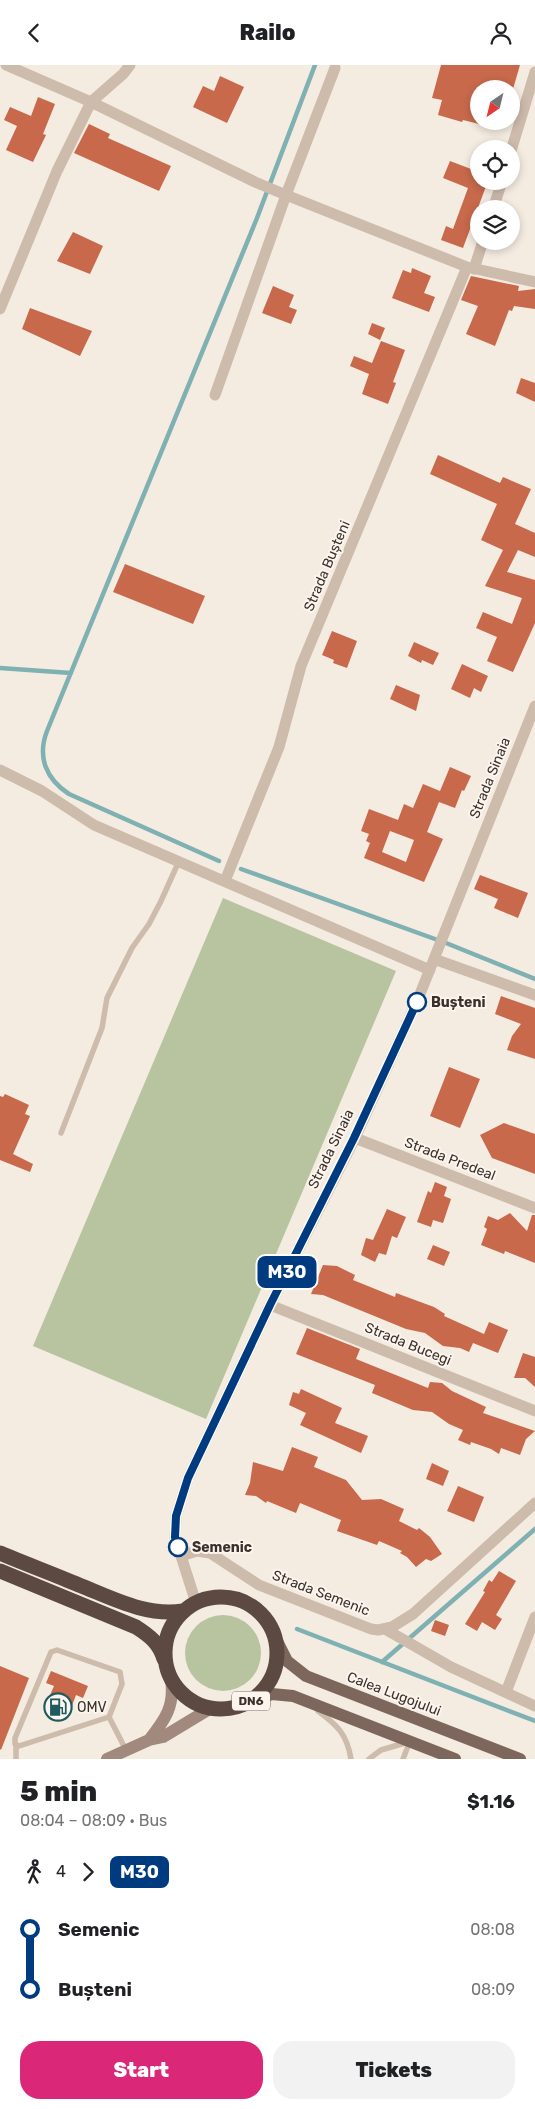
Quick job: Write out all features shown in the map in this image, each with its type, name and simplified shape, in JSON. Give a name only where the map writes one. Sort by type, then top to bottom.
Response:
[{"type":"highway","name":"DN6","points":[[0,1553],[123,1603],[164,1613],[183,1611]]},
{"type":"highway","name":"DN6","points":[[0,1571],[136,1627],[159,1646],[169,1673],[180,1691],[188,1698],[210,1708],[230,1709],[248,1703],[261,1693],[272,1677],[277,1657],[275,1637],[264,1617],[254,1607],[241,1601],[218,1597],[196,1603],[183,1611],[167,1636],[165,1651],[169,1673]]},
{"type":"main road","name":"Calea Lugojului","points":[[275,1637],[287,1661],[306,1676],[520,1759]]},
{"type":"main road","name":"DN6","points":[[248,1703],[272,1694],[288,1695],[455,1759]]},
{"type":"street","points":[[6,65],[91,102],[254,182],[470,268],[535,282]]},
{"type":"street","points":[[0,309],[57,171],[91,102],[130,65]]},
{"type":"street","points":[[215,395],[284,194],[334,68]]},
{"type":"street","points":[[514,140],[535,72]]},
{"type":"street","name":"Strada Bușteni","points":[[225,881],[279,747],[301,666],[478,250]]},
{"type":"street","name":"Strada Sinaia","points":[[196,1603],[175,1537],[180,1500],[188,1478],[270,1305],[354,1138],[434,959],[535,706]]},
{"type":"street","points":[[0,772],[42,791],[94,825],[225,881],[535,995]]},
{"type":"street","name":"Strada Predeal","points":[[354,1138],[535,1208]]},
{"type":"street","name":"Strada Bucegi","points":[[270,1305],[535,1411]]},
{"type":"street","points":[[385,1629],[399,1624],[412,1614],[535,1503]]},
{"type":"street","name":"Strada Semenic","points":[[181,1557],[197,1551],[210,1553],[259,1585],[364,1627],[385,1629]]},
{"type":"street","points":[[506,1692],[535,1617]]},
{"type":"street","points":[[385,1629],[451,1667],[535,1706]]},
{"type":"street","points":[[149,1740],[169,1711],[173,1694],[169,1673]]},
{"type":"street","points":[[107,1759],[149,1740],[163,1737],[210,1708]]},
{"type":"lane","points":[[61,1133],[102,1028],[106,998],[132,948],[161,901],[179,861]]},
{"type":"lane","points":[[16,1759],[15,1738],[54,1650],[120,1672],[122,1684],[110,1717],[126,1750]]},
{"type":"lane","points":[[302,1699],[340,1728],[348,1744],[351,1759]]},
{"type":"lane","points":[[16,1745],[110,1717]]},
{"type":"lane","points":[[369,1759],[381,1750],[410,1741]]},
{"type":"lane","points":[[403,1759],[410,1741]]},
{"type":"green space","points":[[223,898],[396,971],[206,1419],[33,1346]]},
{"type":"green space","points":[[223,1615],[237,1618],[250,1626],[258,1639],[261,1653],[258,1667],[250,1680],[237,1688],[223,1691],[209,1688],[196,1680],[188,1667],[185,1653],[188,1639],[196,1626],[209,1618]]},
{"type":"building","points":[[441,65],[520,65],[516,80],[470,80],[470,122],[463,120],[462,122],[438,115],[442,100],[432,98]]},
{"type":"building","points":[[220,76],[244,87],[227,123],[193,107],[203,86],[214,91]]},
{"type":"building","points":[[38,97],[55,104],[43,134],[46,135],[33,162],[6,150],[17,126],[4,120],[10,107],[31,116]]},
{"type":"building","points":[[89,124],[110,134],[108,138],[171,166],[159,191],[74,153]]},
{"type":"building","points":[[450,161],[470,169],[470,190],[485,190],[481,200],[470,200],[470,229],[463,248],[441,240],[446,226],[453,229],[468,188],[443,178]]},
{"type":"building","points":[[73,232],[103,246],[90,274],[57,261]]},
{"type":"building","points":[[412,268],[431,276],[424,293],[435,297],[429,312],[392,298],[403,270],[411,273]]},
{"type":"building","points":[[471,276],[519,286],[518,291],[535,289],[535,309],[514,306],[512,311],[509,310],[495,346],[466,334],[478,306],[461,300]]},
{"type":"building","points":[[273,286],[294,295],[289,307],[297,310],[291,324],[262,313]]},
{"type":"building","points":[[30,308],[92,331],[80,356],[22,329]]},
{"type":"building","points":[[372,323],[385,328],[380,340],[368,334]]},
{"type":"building","points":[[381,341],[405,350],[393,382],[396,383],[388,404],[362,394],[369,374],[350,366],[354,356],[372,363]]},
{"type":"building","points":[[521,378],[535,383],[535,402],[516,393]]},
{"type":"building","points":[[438,455],[500,483],[503,477],[531,489],[515,524],[535,533],[535,557],[518,550],[507,572],[535,580],[535,623],[513,672],[487,661],[497,637],[476,628],[483,612],[512,624],[522,598],[485,586],[503,550],[481,540],[497,504],[430,474]]},
{"type":"building","points":[[125,564],[205,596],[193,624],[113,592]]},
{"type":"building","points":[[332,631],[357,641],[347,668],[333,663],[334,660],[322,655]]},
{"type":"building","points":[[414,642],[439,653],[433,665],[422,660],[421,663],[408,656]]},
{"type":"building","points":[[462,664],[488,676],[481,692],[474,688],[470,698],[451,689]]},
{"type":"building","points":[[396,685],[420,695],[416,711],[390,699]]},
{"type":"building","points":[[450,767],[471,776],[464,791],[462,790],[455,808],[439,802],[427,832],[443,839],[424,882],[364,858],[370,843],[366,841],[369,834],[361,831],[369,809],[398,820],[404,804],[413,808],[423,784],[440,791]],"holes":[[[390,831],[414,840],[406,862],[382,852]]]},
{"type":"building","points":[[480,875],[528,893],[518,918],[494,908],[498,899],[474,889]]},
{"type":"building","points":[[501,996],[535,1008],[535,1059],[507,1050],[512,1036],[521,1024],[495,1014]]},
{"type":"building","points":[[449,1067],[480,1079],[460,1128],[430,1116]]},
{"type":"building","points":[[5,1094],[29,1105],[25,1114],[30,1116],[13,1154],[33,1164],[30,1172],[0,1160],[0,1096],[3,1097]]},
{"type":"building","points":[[504,1123],[535,1134],[535,1174],[492,1158],[480,1135]]},
{"type":"building","points":[[435,1182],[447,1187],[444,1196],[451,1199],[443,1223],[433,1220],[431,1227],[417,1222],[428,1191],[431,1193]]},
{"type":"building","points":[[387,1209],[406,1217],[397,1238],[392,1236],[386,1255],[379,1253],[375,1262],[361,1255],[366,1238],[373,1240]]},
{"type":"building","points":[[510,1213],[527,1231],[532,1215],[535,1215],[535,1263],[505,1251],[504,1254],[481,1245],[487,1229],[484,1227],[488,1216],[498,1220]]},
{"type":"building","points":[[433,1245],[450,1252],[444,1266],[427,1259]]},
{"type":"building","points":[[323,1265],[337,1266],[355,1275],[353,1280],[395,1297],[396,1293],[434,1307],[445,1314],[444,1316],[484,1334],[489,1322],[508,1330],[498,1353],[473,1343],[469,1352],[460,1348],[443,1346],[425,1333],[406,1329],[323,1295],[311,1294]]},
{"type":"building","points":[[307,1328],[360,1349],[356,1359],[428,1388],[430,1382],[442,1383],[452,1391],[486,1407],[483,1413],[535,1431],[526,1439],[520,1455],[501,1448],[499,1454],[471,1442],[470,1445],[458,1440],[463,1430],[449,1424],[432,1412],[413,1410],[372,1393],[375,1385],[296,1354]]},
{"type":"building","points":[[523,1353],[535,1357],[535,1387],[525,1378],[514,1378]]},
{"type":"building","points":[[301,1389],[342,1408],[335,1423],[368,1436],[361,1453],[300,1425],[306,1413],[289,1405],[293,1392],[299,1394]]},
{"type":"building","points":[[292,1447],[318,1457],[314,1467],[346,1480],[362,1500],[381,1499],[404,1509],[399,1521],[417,1530],[419,1528],[430,1537],[442,1554],[431,1561],[426,1559],[416,1567],[407,1557],[400,1553],[402,1551],[379,1541],[377,1545],[337,1531],[341,1520],[300,1503],[296,1513],[267,1501],[266,1503],[256,1496],[245,1495],[250,1483],[253,1462],[283,1471]]},
{"type":"building","points":[[432,1463],[449,1471],[443,1486],[426,1479]]},
{"type":"building","points":[[458,1486],[484,1497],[474,1522],[447,1511]]},
{"type":"building","points":[[499,1571],[516,1581],[496,1615],[502,1619],[495,1630],[482,1622],[477,1631],[465,1624],[485,1592],[483,1591],[489,1580],[492,1582]]},
{"type":"building","points":[[435,1620],[449,1625],[445,1636],[431,1631]]},
{"type":"building","points":[[0,1666],[29,1678],[1,1750],[0,1749]]},
{"type":"building","points":[[51,1671],[88,1686],[83,1698],[76,1695],[67,1719],[44,1709],[54,1686],[46,1683]]},
{"type":"waterway","points":[[219,861],[69,794],[49,774],[44,758],[44,741],[257,218],[315,65]]},
{"type":"waterway","points":[[0,668],[71,673]]},
{"type":"waterway","points":[[241,869],[446,943],[535,979]]},
{"type":"waterway","points":[[382,1662],[535,1529]]},
{"type":"waterway","points":[[297,1629],[535,1721]]},
{"type":"bus line","name":"M30","points":[[178,1547],[175,1537],[176,1516],[188,1478],[270,1305],[354,1138],[417,1002]]},
{"type":"place","name":"Bușteni","points":[[417,1002]]},
{"type":"place","name":"Semenic","points":[[178,1547]]},
{"type":"place","name":"OMV","points":[[58,1707]]}]
